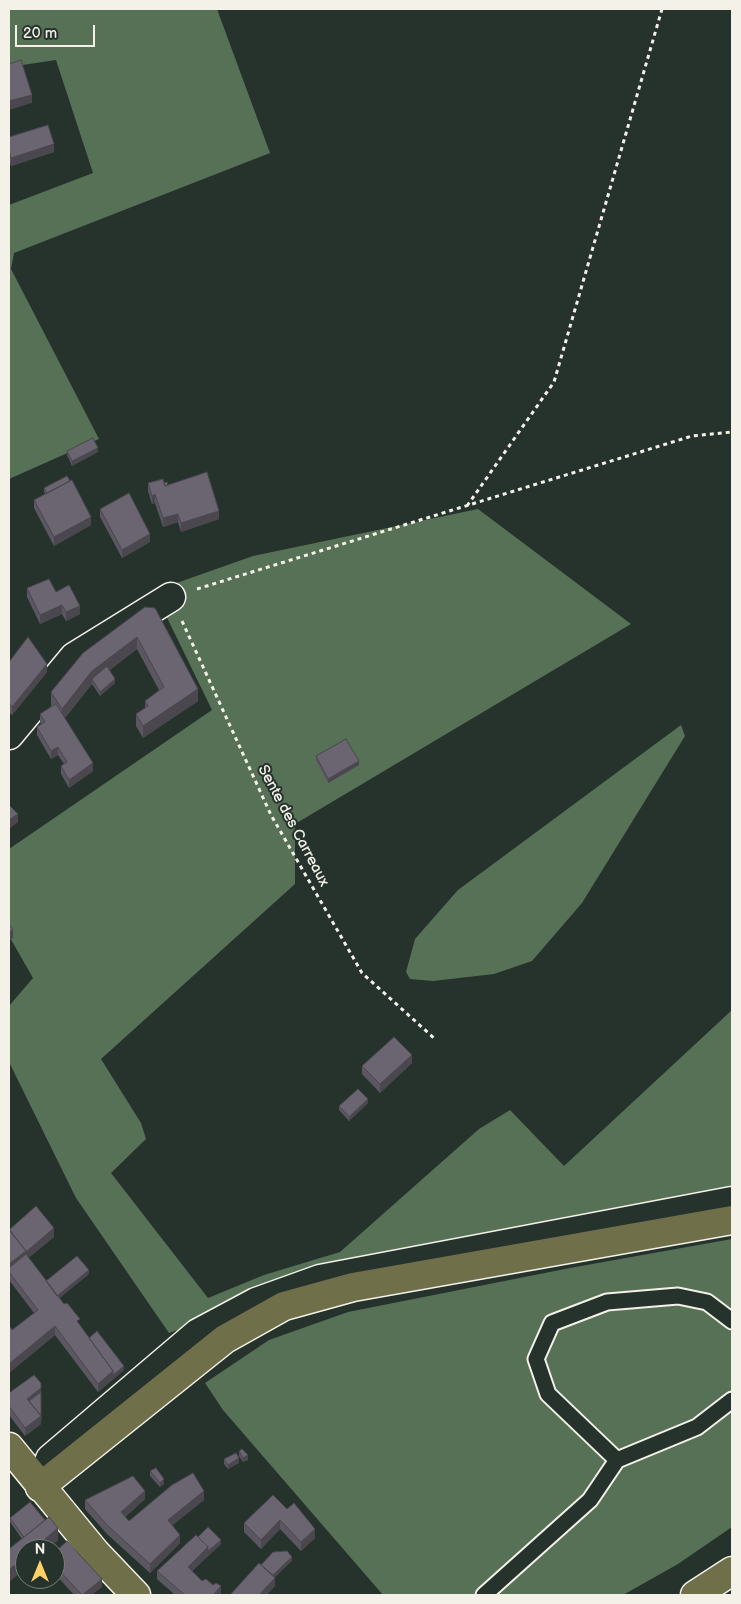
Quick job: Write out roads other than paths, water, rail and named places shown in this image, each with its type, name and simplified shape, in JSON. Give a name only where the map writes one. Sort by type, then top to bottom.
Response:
[{"type":"main road","points":[[40,1487],[225,1339],[284,1306],[354,1287],[732,1220]]},
{"type":"main road","points":[[9,1447],[127,1593]]},
{"type":"main road","points":[[695,1595],[732,1571]]},
{"type":"street","points":[[9,735],[74,657],[171,597]]},
{"type":"street","points":[[40,1487],[50,1459],[198,1333],[256,1302],[320,1279],[732,1201]]},
{"type":"lane","points":[[617,1460],[548,1394],[536,1359],[552,1322],[607,1302],[678,1296],[708,1302],[732,1321]]},
{"type":"lane","points":[[484,1595],[590,1500],[617,1460],[697,1427],[732,1400]]}]
